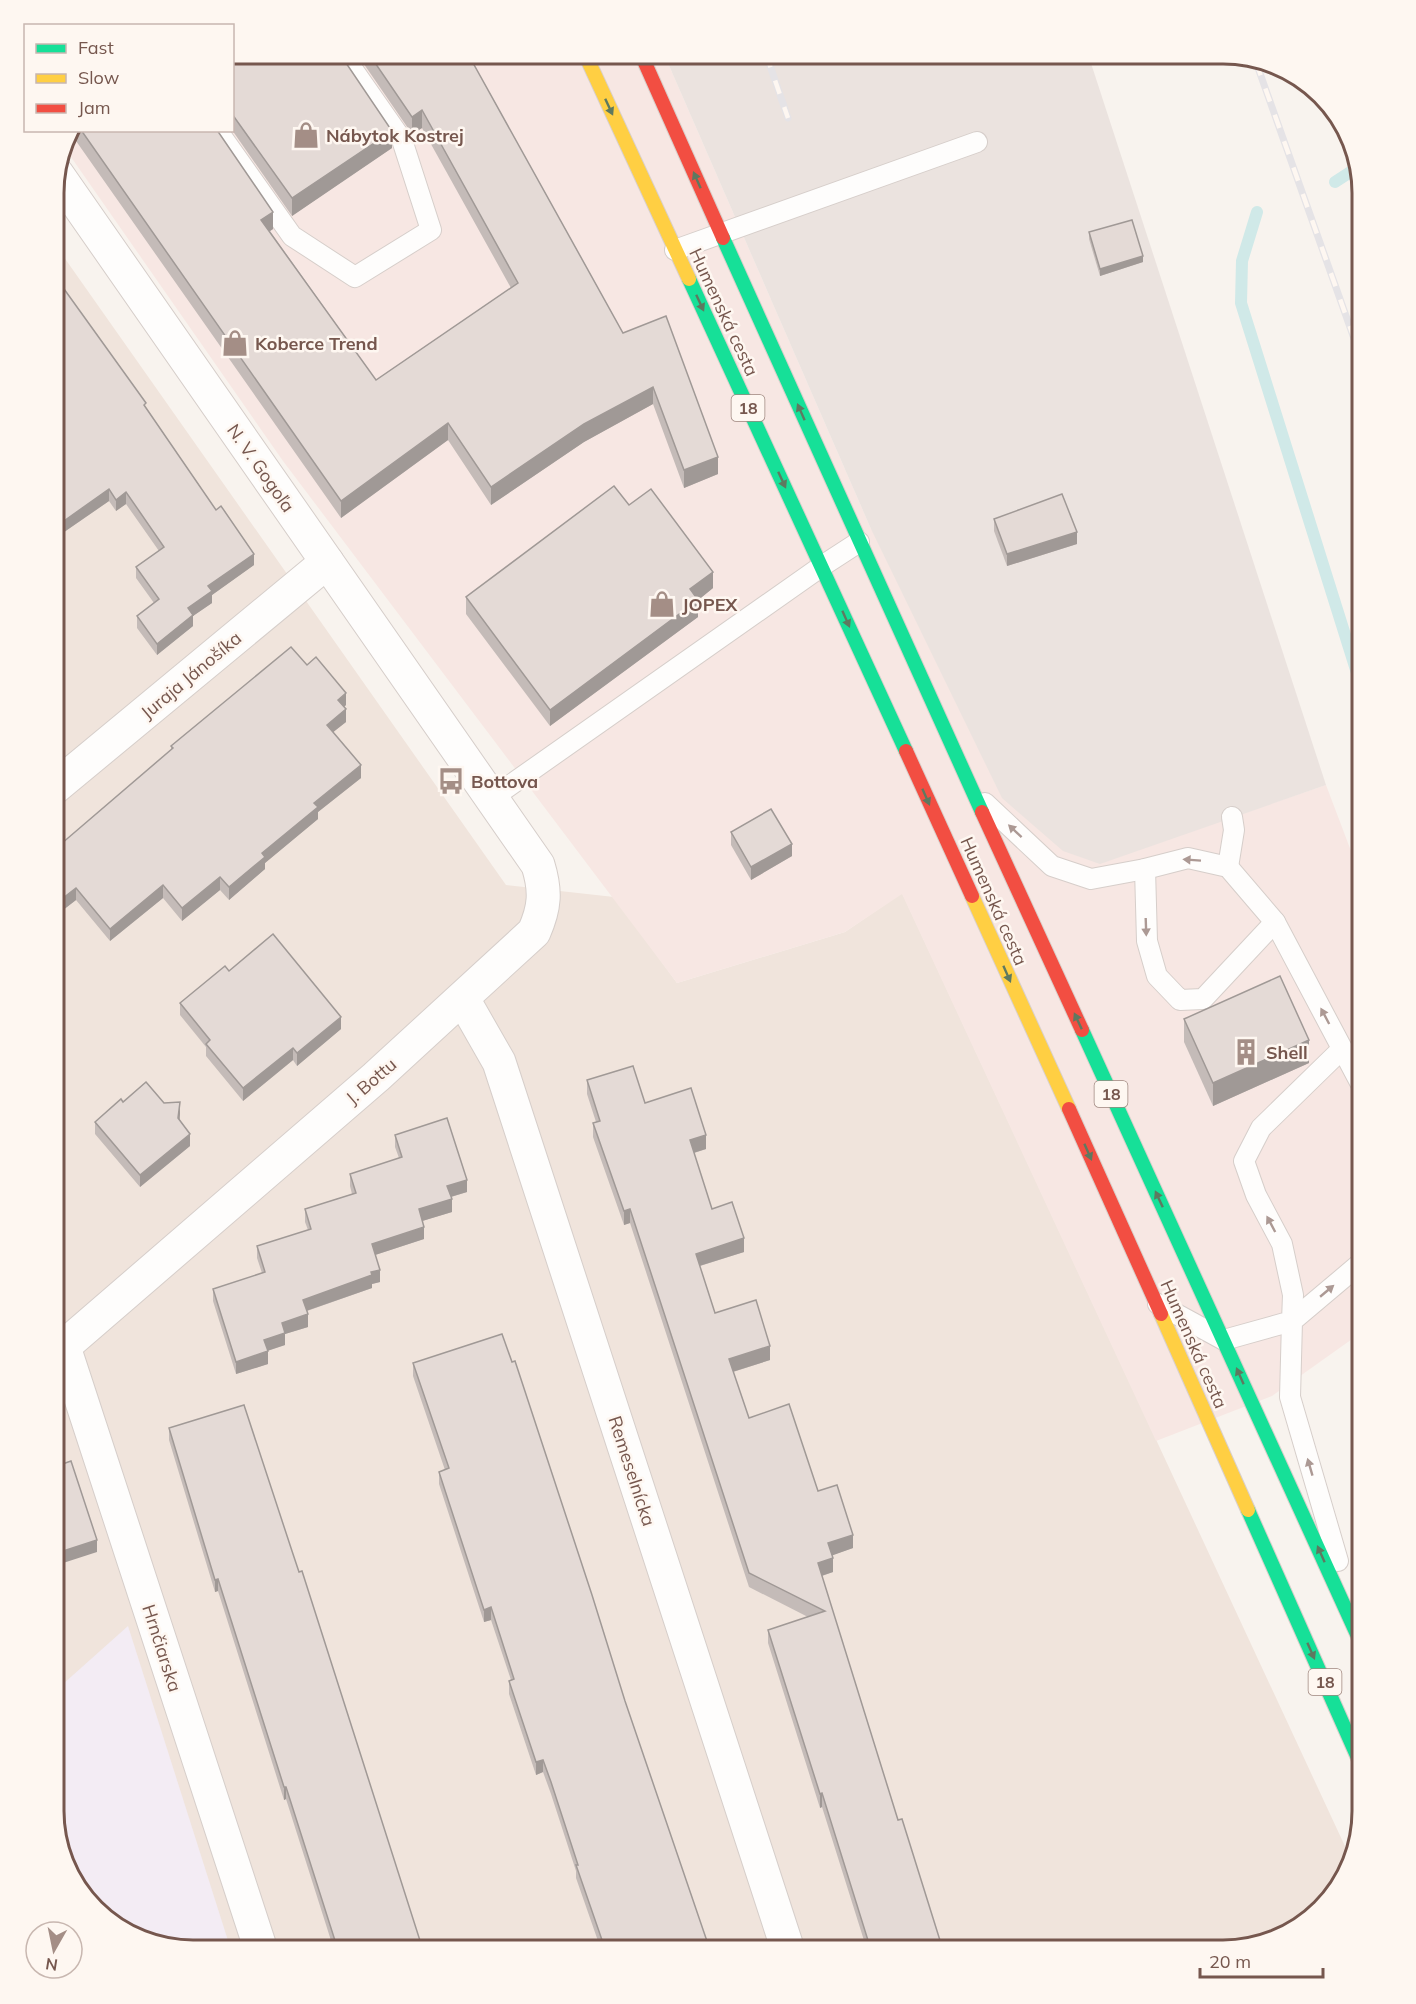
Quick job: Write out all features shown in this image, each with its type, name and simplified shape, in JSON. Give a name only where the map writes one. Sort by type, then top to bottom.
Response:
[{"type":"main road","name":"Humenská cesta","points":[[590,65],[822,566],[1156,1303],[1352,1744]]},
{"type":"main road","name":"Humenská cesta","points":[[646,65],[859,542],[1352,1623]]},
{"type":"street","name":"N. V. Gogoľa","points":[[65,185],[465,760]]},
{"type":"street","name":"Juraja Jánošíka","points":[[65,779],[327,562]]},
{"type":"street","name":"J. Bottu","points":[[64,1346],[367,1084],[534,932],[542,914],[545,886],[538,865],[465,760]]},
{"type":"street","name":"Remeselnícka","points":[[463,999],[499,1062],[785,1940]]},
{"type":"street","name":"Hrnčiarska","points":[[64,1367],[257,1939]]},
{"type":"lane","points":[[218,132],[292,236],[355,277],[431,231],[402,140],[350,65]]},
{"type":"lane","points":[[675,250],[976,142]]},
{"type":"lane","points":[[492,798],[859,542]]},
{"type":"lane","points":[[973,792],[1052,866],[1091,879],[1188,858],[1228,867],[1275,922],[1352,1068]]},
{"type":"lane","points":[[1228,867],[1234,830],[1232,817]]},
{"type":"lane","points":[[1145,869],[1147,941],[1157,976],[1180,1000],[1203,999],[1275,922]]},
{"type":"lane","points":[[1342,1049],[1261,1128],[1244,1161],[1256,1195],[1282,1244],[1293,1295],[1290,1397],[1352,1611]]},
{"type":"lane","points":[[1156,1303],[1224,1340],[1292,1321],[1352,1270]]},
{"type":"shaded area","points":[[234,65],[669,65],[871,529],[1232,817],[1326,785],[1352,854],[1352,1339],[1272,1396],[1156,1441],[902,894],[845,932],[677,983],[283,461],[70,156],[80,132],[234,132]]},
{"type":"shaded area","points":[[669,65],[1092,65],[1326,785],[1100,864],[1063,851],[1002,798],[871,529]]},
{"type":"shaded area","points":[[65,259],[506,885],[614,897],[677,983],[845,932],[902,893],[1346,1848],[1342,1860],[1325,1889],[1301,1913],[1272,1930],[1223,1940],[185,1939],[144,1930],[115,1913],[91,1889],[74,1860],[64,1811]]},
{"type":"shaded area","points":[[128,1626],[228,1939],[185,1939],[144,1930],[115,1913],[102,1902],[82,1875],[69,1844],[64,1811],[64,1683]]},
{"type":"building","name":"Nábytok Kostrej","points":[[234,65],[347,65],[392,131],[292,198],[234,117]]},
{"type":"building","points":[[377,65],[474,65],[623,333],[666,316],[718,457],[684,470],[653,387],[584,424],[491,487],[448,423],[341,501],[82,132],[218,132],[273,212],[261,220],[376,380],[518,283],[422,110],[412,117]]},
{"type":"building","points":[[1132,220],[1143,256],[1100,269],[1089,232]]},
{"type":"building","points":[[65,290],[146,403],[144,405],[216,510],[221,506],[254,554],[208,586],[212,591],[188,608],[193,615],[157,644],[137,616],[159,599],[136,567],[164,547],[126,492],[116,500],[109,489],[65,520]]},
{"type":"building","points":[[614,486],[629,505],[651,489],[713,572],[690,589],[698,600],[550,710],[466,597]]},
{"type":"building","points":[[1062,494],[1077,532],[1007,554],[994,519]]},
{"type":"building","points":[[291,647],[307,665],[316,657],[346,693],[338,700],[346,709],[327,725],[361,765],[314,803],[318,807],[262,853],[265,857],[229,887],[220,877],[182,908],[163,885],[110,929],[76,888],[65,897],[65,841],[173,748],[171,746]]},
{"type":"building","points":[[771,809],[792,844],[751,867],[731,832]]},
{"type":"building","points":[[273,934],[341,1017],[297,1053],[293,1048],[243,1088],[206,1044],[210,1040],[180,1003],[225,966],[229,971]]},
{"type":"building","name":"Shell","points":[[1280,976],[1309,1040],[1213,1083],[1184,1019]]},
{"type":"building","points":[[633,1066],[645,1103],[691,1088],[706,1135],[690,1140],[712,1209],[732,1202],[744,1238],[696,1254],[715,1313],[756,1300],[770,1346],[729,1359],[749,1418],[789,1404],[818,1491],[837,1485],[853,1535],[828,1543],[833,1558],[818,1563],[898,1820],[902,1819],[940,1940],[868,1940],[768,1630],[825,1611],[749,1573],[630,1209],[624,1211],[593,1123],[600,1121],[587,1080]]},
{"type":"building","points":[[146,1082],[164,1103],[180,1102],[178,1118],[190,1134],[140,1175],[95,1122],[121,1099],[123,1102]]},
{"type":"building","points":[[447,1118],[467,1180],[447,1186],[452,1199],[419,1209],[424,1227],[372,1244],[380,1270],[303,1300],[308,1314],[282,1323],[285,1333],[264,1340],[268,1351],[236,1362],[213,1289],[265,1272],[257,1246],[311,1229],[305,1209],[356,1193],[350,1174],[402,1157],[395,1135]]},
{"type":"building","points":[[502,1334],[512,1362],[515,1361],[625,1701],[706,1940],[602,1939],[551,1782],[543,1760],[536,1762],[509,1681],[514,1679],[491,1607],[484,1610],[439,1472],[449,1468],[413,1363]]},
{"type":"building","points":[[244,1405],[299,1572],[302,1571],[420,1939],[335,1939],[218,1579],[215,1580],[169,1428]]},
{"type":"building","points":[[71,1461],[97,1540],[64,1551],[64,1463]]},
{"type":"waterway","points":[[1335,182],[1349,173]]},
{"type":"waterway","points":[[1257,212],[1242,261],[1241,303],[1352,657]]},
{"type":"railway","points":[[770,65],[788,118]]},
{"type":"railway","points":[[1259,70],[1352,333]]},
{"type":"traffic: fast","points":[[723,238],[982,812]]},
{"type":"traffic: fast","points":[[689,279],[906,751]]},
{"type":"traffic: fast","points":[[1082,1030],[1352,1623]]},
{"type":"traffic: fast","points":[[1248,1510],[1352,1744]]},
{"type":"traffic: slow","points":[[590,65],[689,279]]},
{"type":"traffic: slow","points":[[972,896],[1069,1109]]},
{"type":"traffic: slow","points":[[1161,1314],[1248,1510]]},
{"type":"traffic: jam","points":[[646,65],[723,238]]},
{"type":"traffic: jam","points":[[906,751],[972,896]]},
{"type":"traffic: jam","points":[[982,812],[1082,1030]]},
{"type":"traffic: jam","points":[[1069,1109],[1161,1314]]},
{"type":"place","name":"Nábytok Kostrej","points":[[306,135]]},
{"type":"place","name":"Koberce Trend","points":[[235,343]]},
{"type":"place","name":"JOPEX","points":[[662,604]]},
{"type":"place","name":"Bottova","points":[[451,781]]},
{"type":"place","name":"Shell","points":[[1246,1052]]}]
